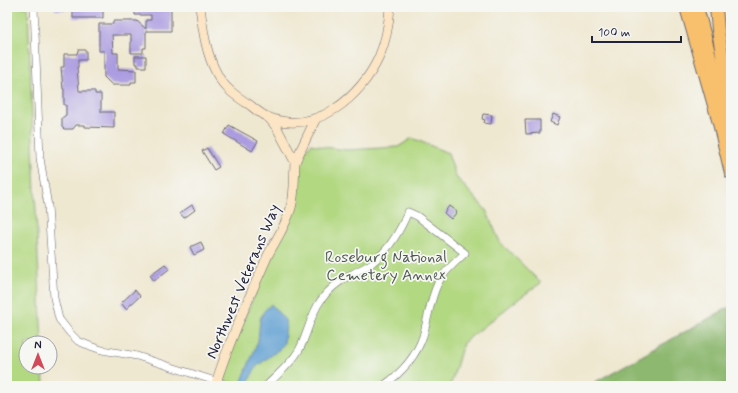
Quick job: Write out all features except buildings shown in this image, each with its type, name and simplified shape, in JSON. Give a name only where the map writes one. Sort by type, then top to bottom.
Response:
[{"type":"highway","points":[[686,7],[719,123],[731,173]]},
{"type":"highway","points":[[697,7],[731,137]]},
{"type":"highway","points":[[716,7],[718,30],[731,108]]},
{"type":"street","points":[[34,7],[40,158],[48,206],[54,298],[59,319],[78,341],[90,346],[102,350],[137,356],[215,384],[231,386]]},
{"type":"street","points":[[200,7],[204,34],[217,75],[224,86],[269,118],[277,128],[295,162]]},
{"type":"street","points":[[269,118],[290,122],[302,122],[316,118],[326,115],[354,93],[373,69],[384,43],[388,30],[390,7]]},
{"type":"street","name":"Northwest Veterans Way","points":[[215,384],[225,355],[269,254],[286,222],[293,196],[295,162],[316,118]]},
{"type":"street","points":[[266,386],[296,355],[305,336],[310,320],[321,300],[344,279],[374,262],[386,250],[392,243],[408,212],[417,216],[465,253],[450,267],[439,282],[428,310],[423,337],[415,353],[400,372],[383,386]]},
{"type":"green space","points":[[7,7],[28,7],[42,335],[18,335],[18,375],[43,375],[44,386],[7,386]]},
{"type":"green space","name":"Roseburg National Cemetery Annex","points":[[412,138],[448,153],[456,177],[486,210],[500,242],[541,283],[463,343],[452,381],[449,386],[215,386],[286,222],[301,156],[311,144],[347,150],[398,147]]},
{"type":"green space","points":[[731,306],[731,386],[588,386]]},
{"type":"water","points":[[271,304],[285,320],[286,325],[284,343],[281,348],[256,367],[246,386],[240,386],[258,341],[260,319],[264,311]]}]
